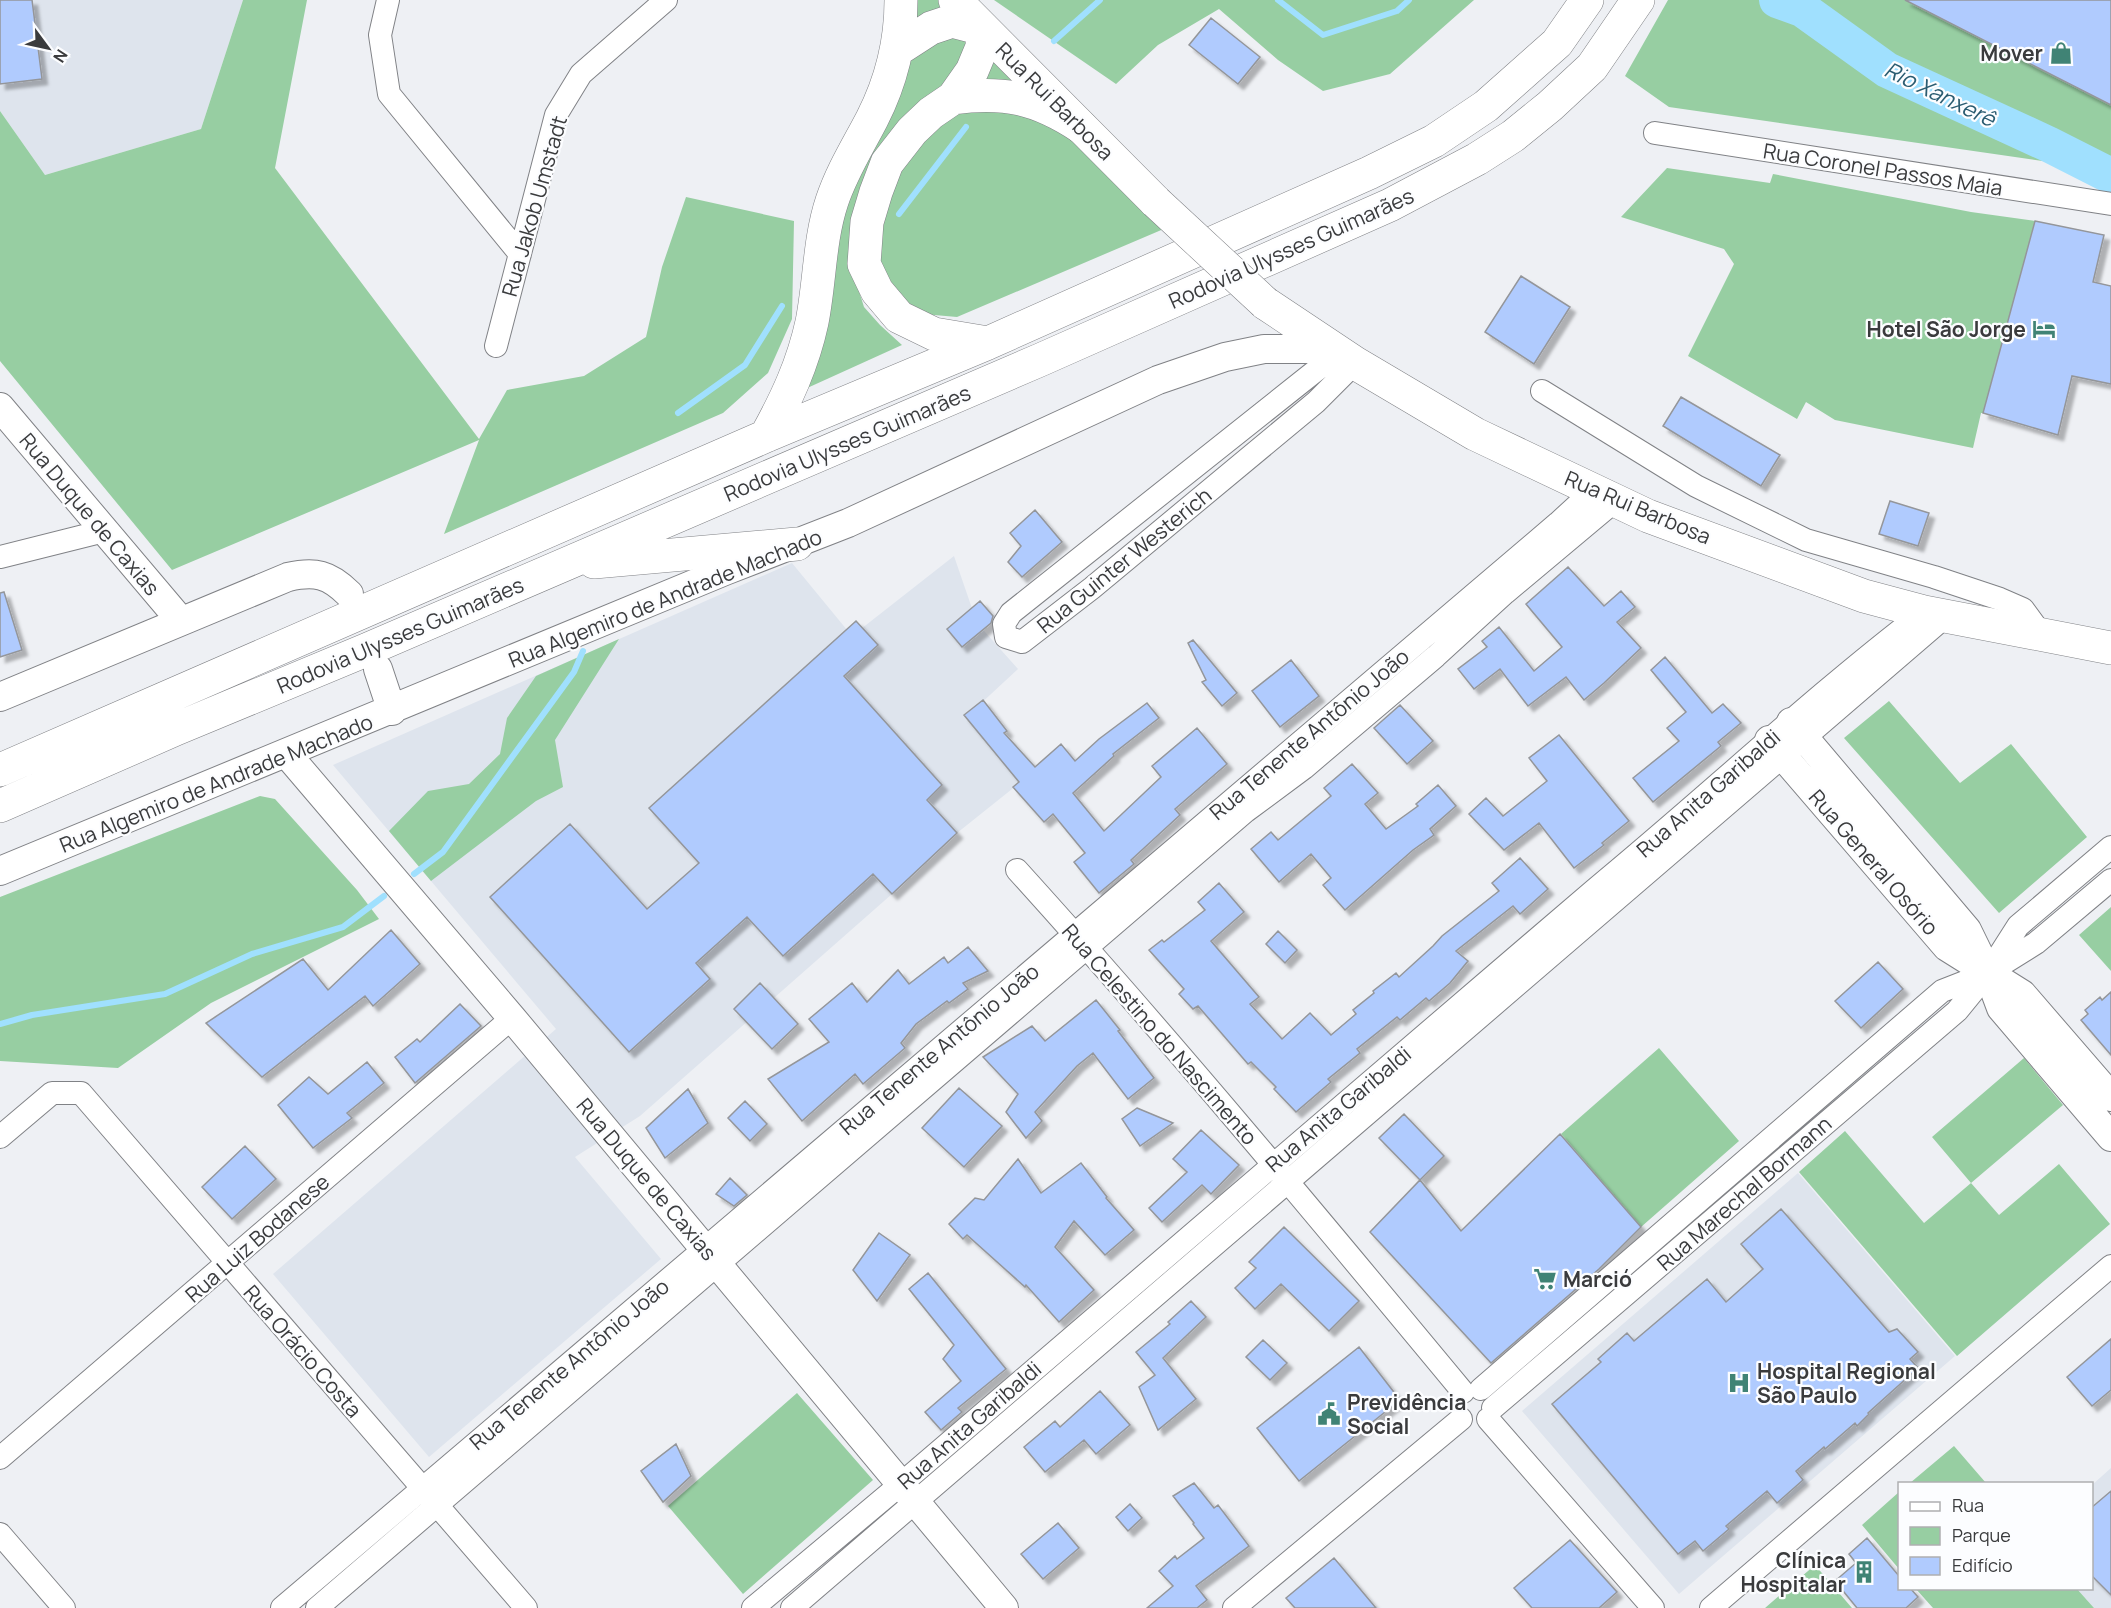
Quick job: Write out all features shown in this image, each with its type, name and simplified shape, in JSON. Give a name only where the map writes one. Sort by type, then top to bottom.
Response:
[{"type":"main road","points":[[766,436],[788,397],[807,344],[821,245],[832,201],[855,148],[873,118],[897,50],[901,0]]},
{"type":"main road","name":"Rua Rui Barbosa","points":[[955,0],[1156,202],[1265,303],[1342,355],[1475,434],[1648,516],[1864,596],[1935,614],[2111,648]]},
{"type":"main road","name":"Rodovia Ulysses Guimarães","points":[[0,770],[766,436],[988,343],[1349,182],[1434,141],[1486,106],[1526,71],[1557,42],[1587,0]]},
{"type":"main road","name":"Rodovia Ulysses Guimarães","points":[[0,806],[1040,360],[1390,205],[1477,159],[1513,136],[1592,67],[1638,0]]},
{"type":"main road","points":[[897,50],[931,28],[952,21],[983,29],[982,47],[975,63],[953,98],[931,113],[912,131],[887,163],[867,222],[864,264],[876,291],[899,317],[934,334],[988,343]]},
{"type":"main road","points":[[953,98],[989,94],[1034,101],[1058,112],[1081,127]]},
{"type":"main road","points":[[566,564],[797,544]]},
{"type":"street","points":[[388,0],[380,36],[389,94],[520,254]]},
{"type":"street","name":"Rua Jakob Umstadt","points":[[496,346],[556,115],[581,74],[666,0]]},
{"type":"street","name":"Rua Coronel Passos Maia","points":[[1655,133],[2111,204]]},
{"type":"street","name":"Rua Algemiro de Andrade Machado","points":[[0,871],[392,711],[725,571],[848,523],[1158,380],[1225,357],[1264,349],[1342,355]]},
{"type":"street","name":"Rua Guinter Westerich","points":[[1342,355],[1316,402],[1092,588],[1022,642],[1006,637],[1004,624],[1011,613],[1223,444],[1342,355]]},
{"type":"street","name":"Rua Rui Barbosa","points":[[1542,391],[1696,486],[1806,540],[1934,577],[2000,599],[2023,609],[2042,635]]},
{"type":"street","name":"Rua Duque de Caxias","points":[[0,406],[181,621]]},
{"type":"street","points":[[1223,444],[1240,465]]},
{"type":"street","name":"Rua Tenente Antônio João","points":[[317,1608],[342,1587],[430,1497],[1240,805],[1288,752],[1421,639],[1499,586],[1605,495]]},
{"type":"street","points":[[1151,501],[1168,525]]},
{"type":"street","points":[[0,557],[104,531]]},
{"type":"street","points":[[1071,565],[1092,588]]},
{"type":"street","points":[[0,697],[288,577],[306,573],[326,577],[337,582],[349,594]]},
{"type":"street","name":"Rua Tenente Antônio João","points":[[1240,805],[1304,768],[1366,717],[1436,656],[1499,586]]},
{"type":"street","name":"Rua Anita Garibaldi","points":[[792,1608],[814,1589],[1031,1372],[1273,1164],[1382,1085],[1666,844],[1797,729],[1878,647],[1935,614]]},
{"type":"street","points":[[1421,639],[1436,656]]},
{"type":"street","points":[[378,669],[392,711]]},
{"type":"street","points":[[1350,699],[1366,717]]},
{"type":"street","name":"Rua General Osório","points":[[1797,729],[1855,819]]},
{"type":"street","name":"Rua General Osório","points":[[1776,748],[1855,819],[1911,884],[1967,930],[1988,973]]},
{"type":"street","points":[[1288,752],[1304,768]]},
{"type":"street","name":"Rua Duque de Caxias","points":[[286,753],[513,1018],[1004,1608]]},
{"type":"street","name":"Rua Marechal Bormann","points":[[1490,1413],[1957,1011],[1988,973],[2018,926],[2111,848]]},
{"type":"street","name":"Rua Celestino do Nascimento","points":[[1017,870],[1472,1390]]},
{"type":"street","points":[[2075,877],[2091,897]]},
{"type":"street","name":"Rua Marechal Bormann","points":[[1472,1390],[1558,1322],[1942,991],[1988,973],[2036,943],[2111,880]]},
{"type":"street","points":[[1988,973],[2022,994],[2110,1133]]},
{"type":"street","name":"Rua Luiz Bodanese","points":[[0,1458],[513,1018]]},
{"type":"street","points":[[1875,1049],[1890,1068]]},
{"type":"street","points":[[2064,1062],[2111,1097]]},
{"type":"street","name":"Rua Anita Garibaldi","points":[[753,1608],[799,1570],[909,1492],[1047,1389],[1287,1181],[1382,1085]]},
{"type":"street","name":"Rua Orácio Costa","points":[[0,1137],[52,1093],[81,1093],[526,1608]]},
{"type":"street","points":[[1797,1116],[1812,1135]]},
{"type":"street","points":[[1679,1217],[1695,1235]]},
{"type":"street","points":[[1176,1247],[1191,1265]]},
{"type":"street","points":[[1712,1608],[2111,1266]]},
{"type":"street","points":[[1107,1307],[1122,1324]]},
{"type":"street","points":[[1558,1322],[1574,1339]]},
{"type":"street","points":[[1031,1372],[1047,1389]]},
{"type":"street","points":[[1490,1413],[1478,1424],[1472,1424],[1461,1419],[1457,1402],[1472,1390],[1490,1396],[1490,1413],[1653,1608]]},
{"type":"street","points":[[1234,1608],[1461,1419]]},
{"type":"street","name":"Rua Tenente Antônio João","points":[[282,1608],[327,1570],[430,1497]]},
{"type":"street","points":[[0,1534],[63,1608]]},
{"type":"street","points":[[327,1570],[342,1587]]},
{"type":"street","points":[[799,1570],[814,1589]]},
{"type":"shaded area","points":[[0,0],[243,0],[201,129],[45,175],[0,111]]},
{"type":"shaded area","points":[[954,556],[977,623],[1018,669],[977,707],[1027,777],[957,833],[892,894],[640,1116],[575,1157],[661,1259],[429,1457],[273,1274],[556,1029],[333,765],[792,563],[852,636]]},
{"type":"shaded area","name":"Hospital Regional São Paulo","points":[[1798,1173],[1955,1356],[1679,1594],[1522,1411]]},
{"type":"shaded area","points":[[2111,1468],[2111,1608],[2094,1608],[2078,1590],[2093,1590],[2093,1484]]},
{"type":"green space","points":[[243,0],[307,0],[275,168],[479,439],[507,390],[584,376],[646,337],[662,267],[686,197],[794,221],[792,319],[768,373],[723,413],[444,534],[479,440],[172,570],[0,361],[0,111],[45,175],[201,129]]},
{"type":"green space","points":[[915,0],[942,0],[953,12],[913,25]]},
{"type":"green space","points":[[994,0],[1474,0],[1390,74],[1323,91],[1278,60],[1219,9],[1158,45],[1116,84]]},
{"type":"green space","points":[[1668,0],[1906,0],[2111,105],[2111,171],[1669,107],[1625,76]]},
{"type":"green space","points":[[966,35],[967,54],[959,79],[912,118],[852,269],[864,307],[902,345],[805,389],[846,174],[919,45]]},
{"type":"green space","points":[[987,47],[1033,92],[974,87]]},
{"type":"green space","points":[[976,105],[1042,119],[1074,140],[1166,228],[957,317],[923,314],[885,285],[875,252],[893,174],[940,122]]},
{"type":"green space","points":[[1667,168],[1770,183],[1773,174],[1971,212],[2035,221],[1973,448],[1835,420],[1806,402],[1797,419],[1688,356],[1734,264],[1724,249],[1621,217]]},
{"type":"green space","points":[[619,639],[555,740],[563,787],[536,801],[431,881],[389,831],[428,791],[469,784],[500,754],[507,718],[536,676]]},
{"type":"green space","points":[[1889,701],[1960,783],[2011,744],[2087,837],[1999,913],[1844,738]]},
{"type":"green space","points":[[260,796],[275,799],[357,890],[379,919],[211,1003],[118,1068],[0,1061],[0,897]]},
{"type":"green space","points":[[2111,907],[2111,971],[2079,935]]},
{"type":"green space","points":[[1659,1048],[1739,1141],[1641,1227],[1561,1134]]},
{"type":"green space","points":[[2024,1058],[2063,1105],[1971,1183],[1932,1137]]},
{"type":"green space","points":[[1845,1131],[1924,1223],[1971,1183],[1999,1215],[2059,1164],[2110,1224],[1957,1356],[1799,1172]]},
{"type":"green space","points":[[797,1393],[873,1480],[743,1594],[668,1506]]},
{"type":"green space","points":[[1954,1446],[1985,1482],[1911,1482]]},
{"type":"green space","points":[[1898,1493],[1898,1568],[1862,1525]]},
{"type":"green space","points":[[1815,1565],[1852,1608],[1765,1608]]},
{"type":"green space","points":[[1917,1590],[2078,1590],[2094,1608],[1933,1608]]},
{"type":"building","points":[[0,0],[32,0],[42,79],[0,84]]},
{"type":"building","name":"Mover","points":[[1905,0],[2111,0],[2111,105]]},
{"type":"building","points":[[1211,18],[1260,57],[1238,84],[1189,45]]},
{"type":"building","name":"Hotel São Jorge","points":[[2035,221],[2104,235],[2093,282],[2111,286],[2111,384],[2072,376],[2058,435],[1983,413]]},
{"type":"building","points":[[1521,276],[1570,307],[1534,364],[1485,332]]},
{"type":"building","points":[[1681,397],[1780,455],[1761,486],[1663,426]]},
{"type":"building","points":[[1890,501],[1929,513],[1918,546],[1879,534]]},
{"type":"building","points":[[1035,510],[1062,542],[1022,577],[1008,562],[1021,546],[1010,533]]},
{"type":"building","points":[[1568,567],[1604,606],[1621,591],[1635,607],[1617,622],[1641,648],[1584,700],[1566,677],[1528,706],[1500,669],[1474,689],[1458,669],[1487,647],[1482,641],[1499,627],[1534,671],[1562,647],[1526,604]]},
{"type":"building","points":[[4,592],[22,650],[0,657],[0,593]]},
{"type":"building","points":[[980,601],[993,616],[991,623],[962,647],[947,629]]},
{"type":"building","points":[[856,621],[878,645],[844,676],[942,785],[927,800],[957,833],[892,894],[873,874],[783,956],[747,917],[696,963],[710,979],[629,1052],[490,897],[570,824],[647,909],[699,863],[649,808]]},
{"type":"building","points":[[1193,640],[1237,693],[1222,706],[1202,682],[1206,680],[1188,643]]},
{"type":"building","points":[[1665,657],[1712,713],[1723,704],[1741,723],[1718,742],[1721,746],[1653,802],[1633,778],[1679,741],[1667,728],[1686,712],[1651,670]]},
{"type":"building","points":[[1291,660],[1319,696],[1280,727],[1252,691]]},
{"type":"building","points":[[983,700],[1007,731],[1004,733],[1035,767],[1061,744],[1075,761],[1099,739],[1147,703],[1159,718],[1113,754],[1114,756],[1073,793],[1104,831],[1161,777],[1152,766],[1197,728],[1227,764],[1175,809],[1180,815],[1131,860],[1134,864],[1099,893],[1074,862],[1085,853],[1053,814],[1044,822],[1013,787],[1019,782],[964,715]]},
{"type":"building","points":[[1400,705],[1433,741],[1407,764],[1374,728]]},
{"type":"building","points":[[1559,735],[1629,821],[1602,843],[1604,845],[1574,868],[1539,823],[1504,850],[1469,814],[1486,798],[1503,816],[1547,781],[1529,758]]},
{"type":"building","points":[[1352,764],[1378,793],[1365,804],[1386,829],[1418,806],[1416,804],[1438,785],[1456,806],[1430,829],[1434,835],[1413,850],[1345,910],[1323,885],[1331,878],[1311,854],[1279,882],[1251,849],[1271,832],[1278,840],[1331,796],[1324,788]]},
{"type":"building","points":[[1520,858],[1548,889],[1520,914],[1513,906],[1456,951],[1468,961],[1450,983],[1429,1001],[1426,998],[1400,1020],[1397,1017],[1357,1049],[1360,1053],[1328,1079],[1331,1082],[1296,1112],[1274,1089],[1276,1087],[1251,1062],[1248,1064],[1198,1006],[1193,1009],[1179,994],[1184,989],[1149,950],[1162,940],[1164,942],[1205,910],[1198,902],[1219,883],[1244,912],[1211,941],[1259,997],[1250,1004],[1282,1039],[1310,1013],[1331,1035],[1356,1014],[1353,1010],[1374,993],[1373,991],[1396,973],[1399,977],[1442,936],[1499,891],[1492,883]]},
{"type":"building","points":[[391,930],[420,964],[373,1006],[365,996],[262,1077],[206,1023],[303,959],[328,990]]},
{"type":"building","points":[[1278,931],[1297,950],[1285,963],[1266,944]]},
{"type":"building","points":[[968,947],[988,971],[963,983],[968,989],[916,1024],[901,1043],[905,1048],[863,1084],[855,1074],[802,1121],[768,1079],[829,1042],[809,1019],[852,983],[867,1002],[898,970],[909,984],[944,957],[948,963]]},
{"type":"building","points":[[1878,962],[1903,989],[1861,1028],[1835,1001]]},
{"type":"building","points":[[760,983],[798,1024],[772,1049],[734,1009]]},
{"type":"building","points":[[2111,992],[2111,1055],[2081,1020],[2088,1014],[2085,1010],[2100,997],[2102,1000]]},
{"type":"building","points":[[1096,1000],[1154,1078],[1128,1099],[1093,1053],[1077,1066],[1035,1112],[1042,1121],[1026,1138],[1006,1112],[1018,1094],[983,1057],[1032,1026],[1045,1041]]},
{"type":"building","points":[[460,1004],[481,1026],[415,1083],[395,1057],[417,1039],[420,1042]]},
{"type":"building","points":[[367,1062],[384,1083],[347,1113],[352,1118],[313,1148],[278,1105],[309,1077],[328,1094]]},
{"type":"building","points":[[959,1088],[1002,1126],[964,1167],[922,1128]]},
{"type":"building","points":[[688,1089],[708,1123],[665,1158],[646,1128]]},
{"type":"building","points":[[745,1101],[767,1124],[750,1141],[728,1118]]},
{"type":"building","points":[[1137,1108],[1173,1123],[1140,1146],[1122,1119]]},
{"type":"building","points":[[1404,1114],[1444,1156],[1420,1180],[1379,1138]]},
{"type":"building","points":[[1201,1130],[1239,1165],[1211,1194],[1202,1185],[1162,1222],[1149,1208],[1187,1172],[1173,1159]]},
{"type":"building","points":[[1560,1134],[1641,1227],[1599,1269],[1491,1363],[1370,1232],[1420,1180],[1461,1231]]},
{"type":"building","points":[[245,1146],[276,1179],[232,1219],[202,1187]]},
{"type":"building","points":[[1018,1159],[1041,1193],[1081,1163],[1106,1198],[1134,1230],[1105,1255],[1074,1221],[1055,1247],[1094,1290],[1059,1322],[1026,1285],[1025,1287],[967,1235],[963,1239],[949,1224],[975,1198],[984,1200]]},
{"type":"building","points":[[730,1178],[747,1195],[734,1206],[716,1194]]},
{"type":"building","name":"Hospital Regional São Paulo","points":[[1781,1209],[1889,1332],[1897,1329],[1918,1352],[1910,1359],[1918,1368],[1868,1413],[1857,1426],[1855,1423],[1796,1471],[1803,1480],[1777,1503],[1767,1491],[1726,1526],[1729,1529],[1703,1551],[1695,1541],[1678,1554],[1552,1404],[1601,1362],[1598,1359],[1627,1333],[1634,1341],[1707,1279],[1726,1302],[1763,1269],[1741,1244]]},
{"type":"building","points":[[1284,1227],[1359,1301],[1329,1331],[1281,1284],[1255,1309],[1235,1288],[1256,1268],[1249,1262]]},
{"type":"building","points":[[879,1233],[910,1255],[877,1301],[853,1270]]},
{"type":"building","points":[[928,1273],[1006,1369],[958,1408],[962,1412],[941,1430],[925,1412],[961,1381],[943,1359],[954,1345],[909,1289]]},
{"type":"building","points":[[1191,1301],[1206,1317],[1163,1358],[1196,1399],[1158,1430],[1139,1387],[1155,1375],[1136,1352],[1170,1324],[1168,1322]]},
{"type":"building","points":[[2111,1339],[2111,1390],[2092,1406],[2067,1377]]},
{"type":"building","points":[[1263,1340],[1287,1363],[1270,1380],[1246,1357]]},
{"type":"building","name":"Previdência Social","points":[[1359,1347],[1400,1400],[1299,1481],[1257,1428]]},
{"type":"building","points":[[1100,1391],[1130,1425],[1096,1454],[1084,1440],[1045,1472],[1024,1447],[1055,1421],[1060,1427]]},
{"type":"building","points":[[676,1444],[691,1476],[663,1502],[641,1471]]},
{"type":"building","points":[[1194,1483],[1214,1508],[1218,1505],[1249,1546],[1196,1586],[1207,1600],[1197,1608],[1147,1608],[1173,1586],[1159,1571],[1175,1556],[1177,1559],[1204,1538],[1173,1496]]},
{"type":"building","points":[[2111,1491],[2111,1595],[2093,1577],[2093,1506]]},
{"type":"building","points":[[1130,1504],[1142,1518],[1128,1531],[1116,1517]]},
{"type":"building","points":[[1058,1523],[1079,1548],[1043,1579],[1021,1554]]},
{"type":"building","name":"Clínica Hospitalar","points":[[1867,1538],[1898,1575],[1898,1590],[1912,1590],[1918,1597],[1906,1608],[1857,1608],[1835,1581],[1856,1563],[1849,1554]]},
{"type":"building","points":[[1570,1540],[1617,1592],[1599,1608],[1532,1608],[1514,1588]]},
{"type":"building","points":[[1334,1558],[1376,1608],[1295,1608],[1286,1598]]},
{"type":"waterway","points":[[1054,41],[1100,0]]},
{"type":"waterway","points":[[1278,0],[1323,35],[1397,11],[1409,0]]},
{"type":"waterway","name":"Rio Xanxerê","points":[[1777,0],[1802,9],[1887,70],[2048,144],[2111,176]]},
{"type":"waterway","points":[[899,214],[966,127]]},
{"type":"waterway","points":[[678,413],[745,365],[782,306]]},
{"type":"waterway","points":[[414,874],[443,852],[574,672],[583,651]]},
{"type":"waterway","points":[[0,1024],[32,1015],[165,994],[252,954],[343,927],[384,896]]},
{"type":"place","name":"Mover","points":[[2061,53]]},
{"type":"place","name":"Hotel São Jorge","points":[[2044,329]]},
{"type":"place","name":"Marció","points":[[1545,1279]]},
{"type":"place","name":"Hospital Regional São Paulo","points":[[1739,1383]]},
{"type":"place","name":"Previdência Social","points":[[1329,1414]]},
{"type":"place","name":"Clínica Hospitalar","points":[[1864,1572]]}]
